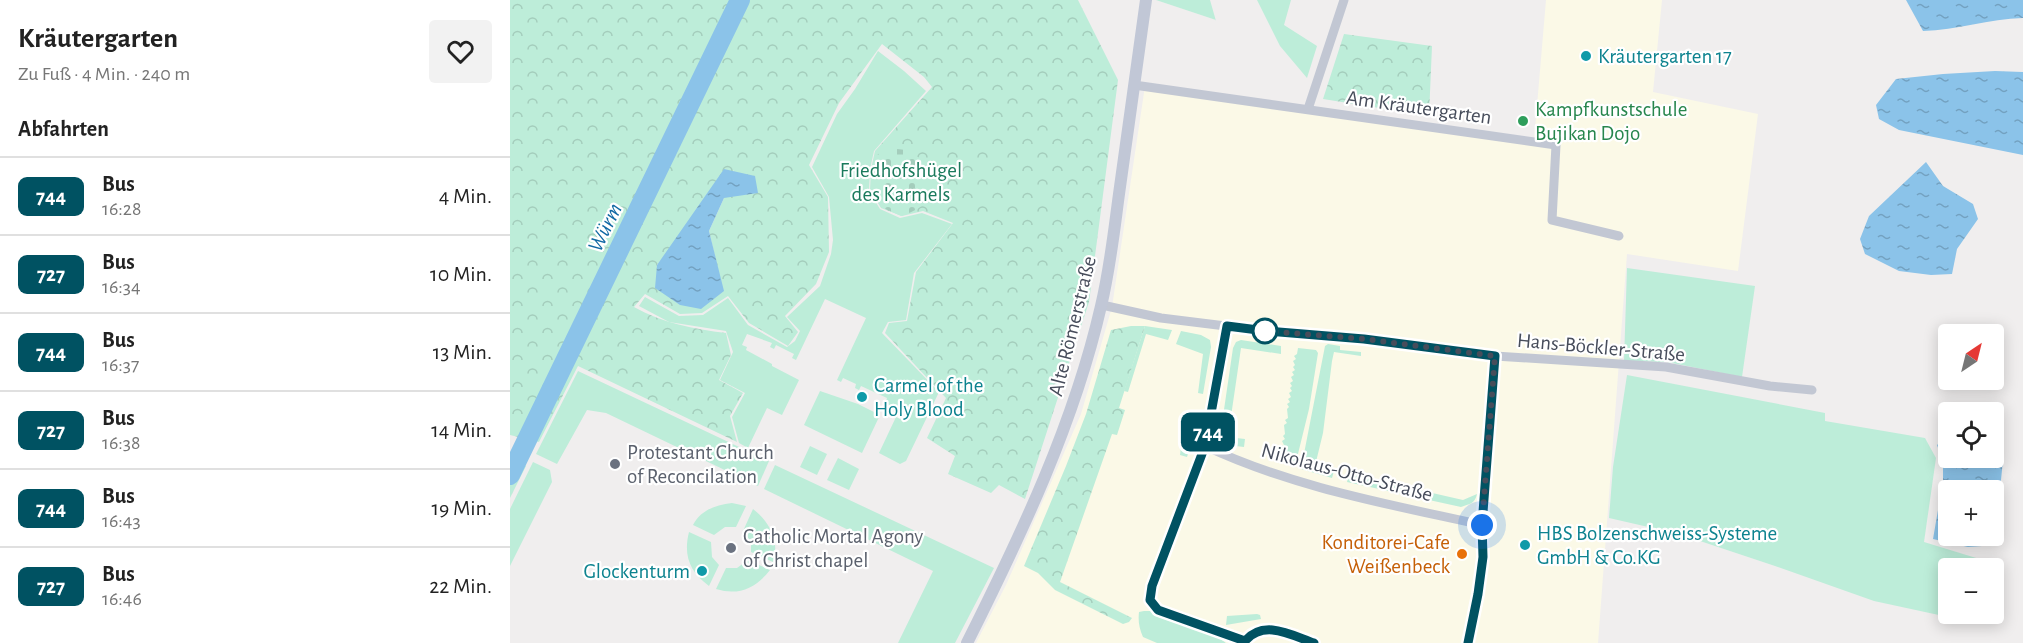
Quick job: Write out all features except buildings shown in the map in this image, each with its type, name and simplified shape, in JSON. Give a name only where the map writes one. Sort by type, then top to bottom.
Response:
[{"type":"main road","name":"Alte Römerstraße","points":[[967,643],[1004,568],[1051,459],[1070,410],[1102,305],[1146,0]]},
{"type":"street","points":[[1308,109],[1344,0]]},
{"type":"street","name":"Am Kräutergarten","points":[[1134,85],[1556,145],[1552,220],[1619,236]]},
{"type":"street","name":"Hans-Böckler-Straße","points":[[1102,305],[1161,318],[1266,331],[1364,339],[1495,356],[1666,367],[1770,386],[1812,390]]},
{"type":"street","points":[[1227,326],[1205,446],[1152,586],[1150,600],[1158,610],[1245,642],[1251,635],[1262,629],[1280,631],[1314,643]]},
{"type":"street","points":[[1468,643],[1483,557],[1482,525],[1495,356]]},
{"type":"street","name":"Nikolaus-Otto-Straße","points":[[1205,446],[1235,460],[1297,481],[1369,500],[1482,525]]},
{"type":"shaded area","points":[[1546,0],[1662,0],[1653,92],[1758,114],[1738,271],[1627,254],[1598,643],[976,643],[1006,585],[1081,414],[1112,307],[1145,86],[1534,141]]},
{"type":"green space","points":[[510,0],[1078,0],[1118,80],[1089,302],[1025,499],[999,485],[991,493],[948,474],[955,456],[927,438],[946,398],[885,333],[889,323],[907,321],[916,272],[953,223],[923,211],[902,216],[881,208],[870,190],[875,151],[932,87],[924,77],[882,44],[839,103],[809,165],[828,197],[829,252],[816,284],[785,316],[798,332],[788,346],[749,323],[728,296],[702,313],[680,314],[645,294],[634,307],[678,324],[726,333],[731,355],[719,380],[743,393],[730,416],[737,442],[578,366],[539,442],[510,435]],"holes":[[[734,170],[709,231],[723,291],[657,265]]]},
{"type":"green space","points":[[1156,0],[1210,0],[1216,20]]},
{"type":"green space","points":[[1257,0],[1291,0],[1284,25],[1317,46],[1307,78],[1280,46]]},
{"type":"green space","points":[[1344,34],[1432,46],[1429,116],[1323,99]]},
{"type":"green space","points":[[878,51],[926,91],[874,151],[869,191],[880,209],[900,218],[922,213],[952,224],[914,273],[906,320],[888,322],[882,333],[939,392],[906,461],[900,464],[879,453],[896,417],[906,422],[910,415],[885,403],[887,398],[861,386],[859,390],[855,388],[856,384],[843,378],[841,382],[837,380],[866,318],[825,299],[796,360],[792,358],[794,354],[776,345],[774,349],[770,347],[772,343],[747,334],[742,345],[747,347],[746,350],[799,380],[782,415],[767,408],[748,448],[739,443],[732,417],[745,393],[720,380],[733,352],[726,331],[669,322],[639,306],[645,297],[679,316],[703,315],[728,298],[748,325],[787,347],[795,341],[800,331],[787,317],[820,286],[831,254],[833,240],[829,197],[812,167],[837,114]]},
{"type":"green space","name":"Friedhofshügel des Karmels","points":[[888,148],[906,150],[926,162],[929,172],[930,189],[925,202],[901,216],[881,207],[871,191],[877,155]]},
{"type":"green space","points":[[1627,268],[1755,286],[1742,377],[1667,362],[1624,361]]},
{"type":"green space","points":[[1145,326],[1172,330],[1168,340],[1146,334],[1128,392],[1124,391]]},
{"type":"green space","points":[[1145,326],[1119,408],[1125,410],[1117,435],[1112,434],[1060,582],[1132,618],[1123,624],[1055,590],[1038,573],[1024,566],[1086,414],[1111,330]]},
{"type":"green space","points":[[1181,331],[1201,335],[1210,340],[1211,347],[1203,394],[1198,393],[1203,354],[1176,344]]},
{"type":"green space","points":[[1241,340],[1281,346],[1281,354],[1241,348],[1228,437],[1245,439],[1244,447],[1227,445],[1220,437],[1233,348],[1236,342]]},
{"type":"green space","points":[[1328,344],[1340,346],[1340,350],[1361,352],[1361,356],[1334,352],[1323,433],[1315,466],[1334,471],[1332,478],[1301,469],[1325,346]]},
{"type":"green space","points":[[1298,348],[1316,350],[1318,353],[1309,409],[1296,462],[1273,454],[1274,450],[1284,445],[1282,441],[1285,439],[1284,425],[1287,423],[1285,420],[1288,418],[1287,404],[1291,397],[1289,393],[1292,391],[1290,383],[1293,381],[1292,372],[1295,370],[1293,361],[1296,359],[1294,356]]},
{"type":"green space","points":[[578,371],[769,461],[758,486],[606,413],[587,410],[557,464],[536,454]]},
{"type":"green space","points":[[1627,375],[1825,413],[1825,421],[1925,438],[1936,458],[1924,542],[1976,558],[1938,558],[1938,615],[1874,601],[1679,534],[1609,518],[1613,467]]},
{"type":"green space","points":[[820,391],[858,404],[880,415],[862,453],[804,425]]},
{"type":"green space","points":[[1196,418],[1200,418],[1187,457],[1180,455],[1181,447],[1187,447],[1190,428],[1193,428]]},
{"type":"green space","points":[[810,446],[827,454],[817,475],[800,467]]},
{"type":"green space","points":[[510,455],[526,466],[510,498]]},
{"type":"green space","points":[[838,458],[859,469],[849,490],[827,480]]},
{"type":"green space","points":[[533,462],[550,470],[552,482],[510,566],[510,509]]},
{"type":"green space","points":[[775,465],[994,568],[955,643],[898,643],[933,571],[764,489]]},
{"type":"green space","points":[[1349,474],[1463,500],[1477,494],[1473,502],[1461,507],[1347,482]]},
{"type":"green space","points":[[732,503],[746,506],[736,527],[725,527],[714,535],[693,525],[709,509]]},
{"type":"green space","points":[[753,509],[769,526],[772,533],[775,547],[773,562],[751,552],[751,542],[743,531]]},
{"type":"green space","points":[[689,532],[711,542],[712,557],[719,565],[709,586],[697,575],[690,563],[687,549]]},
{"type":"green space","points":[[748,560],[770,570],[759,582],[746,589],[732,592],[716,589],[726,568],[737,568]]},
{"type":"green space","points":[[1151,611],[1153,615],[1219,638],[1226,643],[1157,643],[1143,637],[1139,624],[1139,612]]},
{"type":"green space","points":[[1257,614],[1261,619],[1226,625],[1227,616]]},
{"type":"water","points":[[1906,0],[2023,0],[2023,18],[1923,31]]},
{"type":"water","points":[[1995,71],[2023,72],[2023,155],[1899,130],[1879,119],[1876,105],[1896,79]]},
{"type":"water","points":[[1926,162],[1943,186],[1973,204],[1978,219],[1957,249],[1952,274],[1931,275],[1899,271],[1865,254],[1860,239],[1869,216]]},
{"type":"water","points":[[724,169],[755,176],[758,193],[724,198],[709,231],[724,291],[701,309],[680,305],[655,288],[657,265]]},
{"type":"water","points":[[1943,468],[2002,468],[2001,480],[1943,480]]},
{"type":"water","points":[[1938,510],[1938,540],[1933,539]]},
{"type":"waterway","name":"Würm","points":[[510,475],[740,0]]},
{"type":"bus line","name":"744","points":[[1314,643],[1280,631],[1262,629],[1245,641],[1158,610],[1150,600],[1152,586],[1205,446],[1227,326],[1364,339],[1495,356],[1482,525],[1483,557],[1468,643]]},
{"type":"place","name":"Kräutergarten 17","points":[[1586,56]]},
{"type":"place","name":"Kampfkunstschule Bujikan Dojo","points":[[1523,121]]},
{"type":"place","name":"Carmel of the Holy Blood","points":[[862,397]]},
{"type":"place","name":"Protestant Church of Reconcilation","points":[[615,464]]},
{"type":"place","name":"HBS Bolzenschweiss-Systeme GmbH & Co.KG","points":[[1525,545]]},
{"type":"place","name":"Catholic Mortal Agony of Christ chapel","points":[[731,548]]},
{"type":"place","name":"Konditorei-Cafe Weißenbeck","points":[[1462,554]]},
{"type":"place","name":"Glockenturm","points":[[702,571]]},
{"type":"route","points":[[1265,331],[1364,339],[1495,356],[1482,525]]}]
